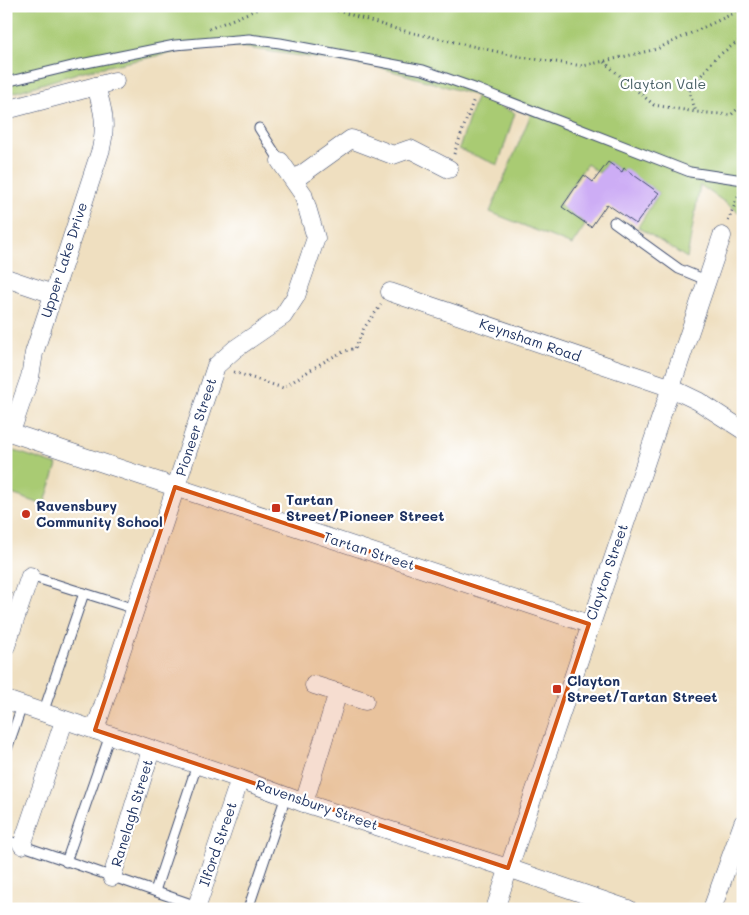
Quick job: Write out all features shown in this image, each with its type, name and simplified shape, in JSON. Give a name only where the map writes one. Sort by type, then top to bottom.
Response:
[{"type":"street","points":[[6,110],[115,81]]},
{"type":"street","name":"Upper Lake Drive","points":[[9,432],[30,376],[34,354],[104,136],[104,114],[96,86]]},
{"type":"street","points":[[294,180],[351,139],[393,155],[410,149],[449,169]]},
{"type":"street","name":"Pioneer Street","points":[[102,732],[135,610],[216,366],[235,349],[283,316],[296,296],[316,238],[303,194],[280,161]]},
{"type":"street","name":"Clayton Street","points":[[495,909],[589,624],[722,236]]},
{"type":"street","points":[[6,278],[53,294]]},
{"type":"street","name":"Keynsham Road","points":[[390,292],[669,388],[698,401],[743,430]]},
{"type":"street","name":"Tartan Street","points":[[9,432],[589,624]]},
{"type":"street","points":[[6,646],[30,576]]},
{"type":"street","points":[[314,685],[365,701]]},
{"type":"street","points":[[304,803],[338,692]]},
{"type":"street","name":"Ravensbury Street","points":[[14,703],[240,779],[304,803],[508,868],[628,909]]},
{"type":"street","points":[[14,842],[64,721]]},
{"type":"street","name":"Ranelagh Street","points":[[112,877],[151,750]]},
{"type":"street","name":"Ilford Street","points":[[197,907],[240,779]]},
{"type":"street","points":[[712,909],[743,823]]},
{"type":"lane","points":[[6,82],[76,65],[175,45],[249,39],[280,42],[423,70],[477,89],[690,172],[743,180]]},
{"type":"lane","points":[[259,128],[280,161]]},
{"type":"lane","points":[[614,222],[679,269],[706,280]]},
{"type":"lane","points":[[30,576],[135,610]]},
{"type":"lane","points":[[42,713],[84,593]]},
{"type":"lane","points":[[6,752],[14,703]]},
{"type":"lane","points":[[66,862],[102,732]]},
{"type":"lane","points":[[155,891],[197,765]]},
{"type":"lane","points":[[248,909],[286,796]]},
{"type":"lane","points":[[14,842],[197,907]]},
{"type":"path","points":[[6,8],[11,6]]},
{"type":"path","points":[[204,32],[265,6]]},
{"type":"path","points":[[323,6],[396,29],[521,57],[584,66],[657,49],[743,9]]},
{"type":"path","points":[[696,112],[689,91],[715,58],[743,38]]},
{"type":"path","points":[[604,62],[654,105],[731,116],[743,104]]},
{"type":"path","points":[[449,169],[477,89]]},
{"type":"path","points":[[722,236],[743,185]]},
{"type":"path","points":[[216,366],[283,388],[329,360],[351,349],[356,349],[364,328],[390,292]]},
{"type":"highlighted area","points":[[175,487],[589,624],[508,868],[95,730]]},
{"type":"green space","name":"Clayton Vale","points":[[6,6],[743,6],[743,215],[700,185],[687,258],[638,227],[659,193],[624,169],[622,172],[608,162],[599,173],[587,164],[559,204],[586,224],[572,245],[490,212],[531,114],[478,96],[382,68],[226,45],[181,51],[84,71],[6,95]]},
{"type":"green space","points":[[476,97],[515,113],[498,165],[459,149]]},
{"type":"green space","points":[[6,448],[57,465],[44,505],[6,492]]},
{"type":"building","points":[[608,162],[622,172],[624,168],[659,193],[636,224],[607,204],[591,227],[562,207],[584,175],[593,182]]},
{"type":"building","points":[[6,592],[12,593],[7,608],[6,608]]},
{"type":"place","name":"Tartan Street/Pioneer Street","points":[[276,508]]},
{"type":"place","name":"Ravensbury Community School","points":[[26,514]]},
{"type":"place","name":"Clayton Street/Tartan Street","points":[[557,689]]}]
